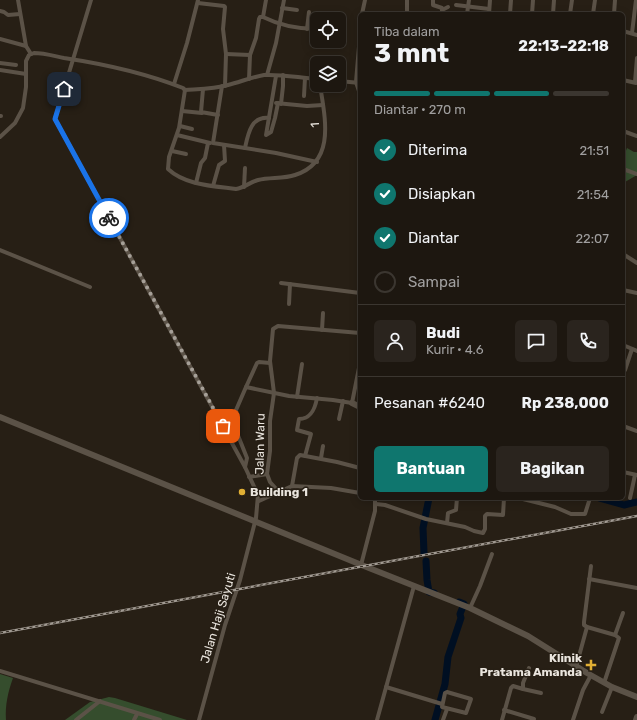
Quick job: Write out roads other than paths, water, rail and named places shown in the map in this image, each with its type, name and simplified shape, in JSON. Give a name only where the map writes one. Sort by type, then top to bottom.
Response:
[{"type":"main road","points":[[352,403],[358,406]]},
{"type":"main road","points":[[0,417],[255,522],[465,606],[528,636],[604,683],[636,696]]},
{"type":"street","points":[[18,0],[26,46],[31,54]]},
{"type":"street","points":[[91,0],[55,119],[245,467],[257,491],[259,501],[292,486],[331,488],[358,493]]},
{"type":"street","points":[[215,0],[215,5]]},
{"type":"street","points":[[249,78],[250,55],[256,38],[259,19],[260,17],[263,17],[266,0]]},
{"type":"street","points":[[266,75],[276,43],[284,0]]},
{"type":"street","points":[[362,12],[365,0]]},
{"type":"street","points":[[407,0],[407,12]]},
{"type":"street","points":[[432,0],[433,5],[441,7],[442,12],[448,7]]},
{"type":"street","points":[[467,12],[469,0]]},
{"type":"street","points":[[456,5],[489,9],[490,0]]},
{"type":"street","points":[[510,12],[511,0]]},
{"type":"street","points":[[532,12],[533,0]]},
{"type":"street","points":[[553,12],[554,0]]},
{"type":"street","points":[[570,12],[572,0]]},
{"type":"street","points":[[593,12],[595,0]]},
{"type":"street","points":[[614,12],[615,0]]},
{"type":"street","points":[[632,33],[636,0]]},
{"type":"street","points":[[174,84],[198,1],[224,6],[223,29],[226,54],[224,86],[213,143]]},
{"type":"street","points":[[282,8],[297,10]]},
{"type":"street","points":[[0,12],[5,12],[8,15],[20,14]]},
{"type":"street","points":[[263,17],[279,25],[307,29],[309,12]]},
{"type":"street","points":[[625,31],[637,35]]},
{"type":"street","points":[[0,39],[26,46]]},
{"type":"street","points":[[0,137],[15,123],[23,108],[26,87],[26,61],[31,54],[37,53],[73,59],[126,70],[174,84],[185,90],[224,86],[249,78],[266,75],[283,75],[310,78]]},
{"type":"street","points":[[226,54],[250,55]]},
{"type":"street","points":[[625,80],[636,83],[637,58]]},
{"type":"street","points":[[0,63],[16,65]]},
{"type":"street","points":[[0,70],[26,74]]},
{"type":"street","points":[[276,76],[266,135],[271,132],[280,103],[283,75]]},
{"type":"street","points":[[304,96],[305,78]]},
{"type":"street","points":[[346,81],[358,82]]},
{"type":"street","points":[[202,113],[200,110],[203,89]]},
{"type":"street","points":[[185,90],[180,126],[167,164],[168,169],[180,177],[196,183],[236,189],[259,180],[295,175],[308,169],[317,162]]},
{"type":"street","name":"1","points":[[317,162],[321,155],[325,140],[321,92]]},
{"type":"street","points":[[272,103],[323,105]]},
{"type":"street","points":[[182,111],[218,115]]},
{"type":"street","points":[[245,148],[252,125],[262,118],[269,118]]},
{"type":"street","points":[[180,126],[192,129]]},
{"type":"street","points":[[625,132],[637,136]]},
{"type":"street","points":[[177,135],[208,143],[276,153],[317,162]]},
{"type":"street","points":[[196,183],[201,163],[205,158],[208,143]]},
{"type":"street","points":[[213,186],[219,165],[225,161],[224,145]]},
{"type":"street","points":[[172,151],[186,154]]},
{"type":"street","points":[[244,187],[245,168]]},
{"type":"street","points":[[625,171],[637,174]]},
{"type":"street","points":[[0,250],[90,288]]},
{"type":"street","points":[[625,255],[637,263]]},
{"type":"street","points":[[281,283],[358,293]]},
{"type":"street","points":[[288,304],[290,284]]},
{"type":"street","points":[[625,290],[637,293]]},
{"type":"street","points":[[323,313],[322,330],[358,333]]},
{"type":"street","name":"Jalan Waru","points":[[279,492],[270,482],[267,474],[270,451],[270,421],[274,393],[270,363],[272,332],[275,327],[322,330]]},
{"type":"street","points":[[625,346],[637,351]]},
{"type":"street","points":[[625,370],[632,349]]},
{"type":"street","points":[[245,467],[247,458],[233,423],[234,417],[257,362],[270,363]]},
{"type":"street","points":[[297,397],[302,364]]},
{"type":"street","points":[[246,388],[297,397],[352,403],[358,387]]},
{"type":"street","points":[[305,456],[311,434],[297,430],[299,419],[308,417],[314,410],[317,398]]},
{"type":"street","points":[[339,419],[343,401]]},
{"type":"street","points":[[625,427],[637,431]]},
{"type":"street","points":[[321,458],[323,446]]},
{"type":"street","points":[[292,486],[297,458],[300,455],[321,458],[358,467]]},
{"type":"street","points":[[625,472],[636,475],[630,498]]},
{"type":"street","points":[[249,477],[267,474]]},
{"type":"street","points":[[361,565],[376,504],[375,500]]},
{"type":"street","points":[[447,523],[448,513],[456,510],[457,500]]},
{"type":"street","points":[[376,504],[385,505],[424,518],[483,533],[485,529],[485,516],[487,514],[502,516],[504,513],[504,500]]},
{"type":"street","points":[[528,500],[555,506],[573,515],[585,514],[589,500]]},
{"type":"street","name":"Jalan Haji Sayuti","points":[[199,720],[224,625],[240,580],[259,501]]},
{"type":"street","points":[[465,606],[480,586],[492,554]]},
{"type":"street","points":[[591,566],[584,625],[620,638],[604,683]]},
{"type":"street","points":[[589,579],[637,588]]},
{"type":"street","points":[[377,720],[414,586]]},
{"type":"street","points":[[615,635],[623,613]]},
{"type":"street","points":[[576,667],[587,627]]},
{"type":"street","points":[[523,689],[523,683],[529,668]]},
{"type":"street","points":[[0,671],[160,720]]},
{"type":"street","points":[[573,720],[583,690],[591,675]]},
{"type":"street","points":[[502,720],[511,687],[513,686],[541,693]]},
{"type":"street","points":[[602,712],[612,687]]},
{"type":"street","points":[[386,688],[441,703],[442,707],[466,713],[471,699],[447,692],[441,703]]},
{"type":"street","points":[[76,720],[100,702]]},
{"type":"street","points":[[443,720],[447,709]]},
{"type":"street","points":[[504,710],[534,719]]},
{"type":"street","points":[[134,720],[137,714]]},
{"type":"waterway","points":[[424,553],[423,528],[429,500]]},
{"type":"waterway","points":[[606,500],[624,505],[637,502]]},
{"type":"waterway","points":[[426,561],[429,592],[434,593]]},
{"type":"waterway","points":[[435,720],[445,684],[448,657],[464,604],[459,602]]},
{"type":"railway","points":[[0,633],[637,516]]},
{"type":"place","name":"Building 1","points":[[242,492]]},
{"type":"place","name":"Klinik Pratama Amanda","points":[[591,665]]}]
